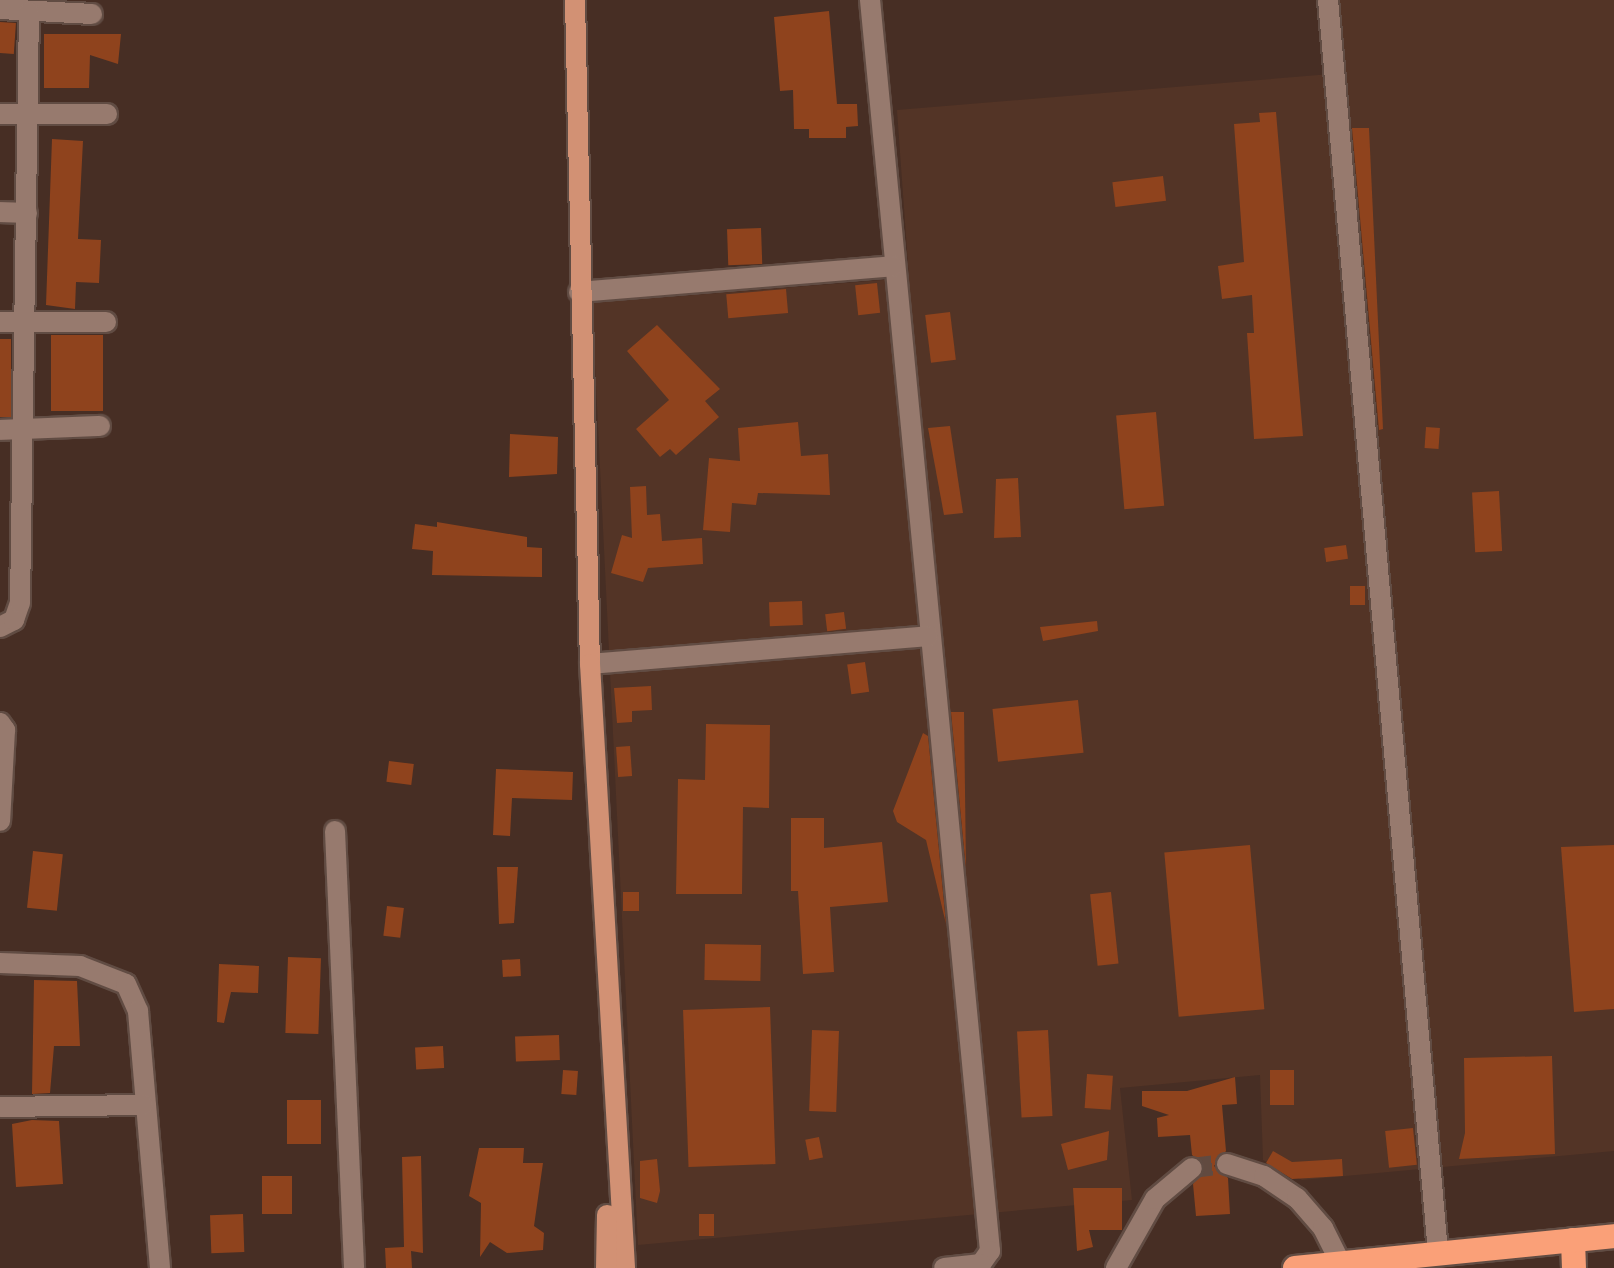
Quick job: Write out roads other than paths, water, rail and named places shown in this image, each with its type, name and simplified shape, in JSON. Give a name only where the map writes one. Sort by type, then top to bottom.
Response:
[{"type":"highway","points":[[1295,1268],[1341,1266],[1614,1236]]},
{"type":"highway","points":[[1573,1240],[1574,1268]]},
{"type":"main road","points":[[575,0],[579,292],[590,664],[621,1266]]},
{"type":"street","points":[[870,0],[892,266],[990,1251],[981,1264],[944,1268]]},
{"type":"street","points":[[1328,0],[1438,1253]]},
{"type":"street","points":[[0,9],[92,14]]},
{"type":"street","points":[[0,627],[14,620],[20,603],[27,429],[23,321],[30,115],[29,12]]},
{"type":"street","points":[[0,114],[107,114]]},
{"type":"street","points":[[0,212],[27,213]]},
{"type":"street","points":[[579,292],[892,266]]},
{"type":"street","points":[[0,322],[106,322]]},
{"type":"street","points":[[0,430],[100,426]]},
{"type":"street","points":[[590,664],[928,636]]},
{"type":"street","points":[[0,723],[0,821]]},
{"type":"street","points":[[335,831],[354,1268]]},
{"type":"street","points":[[0,963],[80,966],[126,984],[138,1011],[143,1105],[160,1268]]},
{"type":"street","points":[[0,1107],[143,1105]]},
{"type":"street","points":[[1227,1164],[1264,1176],[1297,1198],[1323,1228],[1341,1266]]},
{"type":"street","points":[[1116,1268],[1155,1199],[1192,1168]]},
{"type":"tunnel","points":[[1192,1168],[1227,1164]]}]
